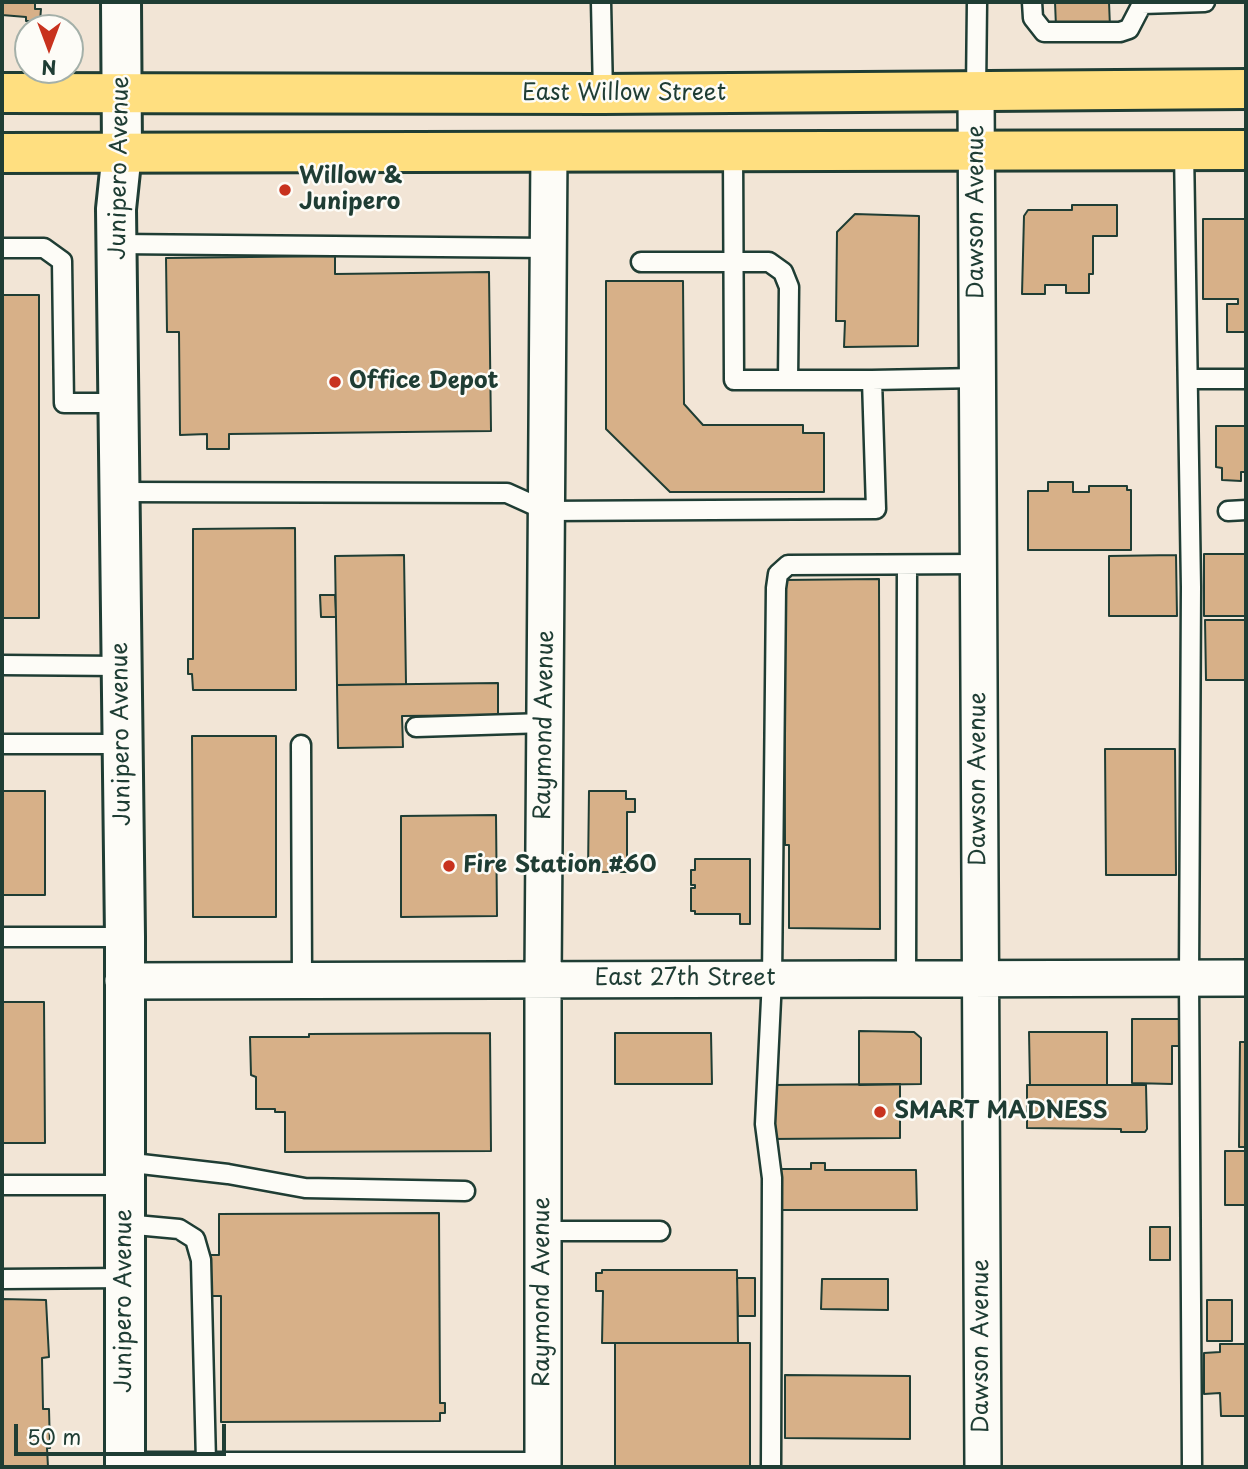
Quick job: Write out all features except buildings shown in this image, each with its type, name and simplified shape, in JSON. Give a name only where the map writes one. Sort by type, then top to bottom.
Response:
[{"type":"main road","name":"East Willow Street","points":[[2,93],[122,91],[603,94],[1246,89]]},
{"type":"main road","points":[[2,153],[1246,150]]},
{"type":"street","name":"Junipero Avenue","points":[[121,2],[122,152],[116,209],[125,937],[125,1465]]},
{"type":"street","name":"Dawson Avenue","points":[[976,92],[983,1467]]},
{"type":"street","name":"Raymond Avenue","points":[[543,1465],[543,979],[549,151]]},
{"type":"street","name":"East 27th Street","points":[[123,981],[1246,978]]},
{"type":"lane","points":[[601,2],[603,94]]},
{"type":"lane","points":[[976,92],[977,2]]},
{"type":"lane","points":[[1032,2],[1033,18],[1044,32],[1120,32],[1129,29],[1142,4],[1205,2]]},
{"type":"lane","points":[[1184,150],[1191,587],[1189,978],[1192,1467]]},
{"type":"lane","points":[[733,152],[734,380],[978,379]]},
{"type":"lane","points":[[117,244],[549,248]]},
{"type":"lane","points":[[2,248],[44,248],[62,261],[64,402],[118,402]]},
{"type":"lane","points":[[640,262],[769,262],[783,272],[789,287],[788,380]]},
{"type":"lane","points":[[1188,379],[1246,379]]},
{"type":"lane","points":[[119,492],[507,493],[547,511],[876,509],[872,380]]},
{"type":"lane","points":[[1228,511],[1246,510]]},
{"type":"lane","points":[[771,1467],[772,1178],[765,1124],[772,979],[778,575],[788,565],[978,564]]},
{"type":"lane","points":[[906,979],[907,565]]},
{"type":"lane","points":[[2,666],[121,666]]},
{"type":"lane","points":[[416,727],[545,723]]},
{"type":"lane","points":[[2,744],[121,744]]},
{"type":"lane","points":[[301,745],[302,980]]},
{"type":"lane","points":[[2,937],[125,937]]},
{"type":"lane","points":[[2,1185],[124,1173],[228,1174],[305,1188],[465,1191]]},
{"type":"lane","points":[[125,1224],[179,1229],[195,1239],[201,1260],[206,1462]]},
{"type":"lane","points":[[543,1231],[660,1231]]},
{"type":"lane","points":[[2,1279],[125,1278]]},
{"type":"lane","points":[[125,1465],[206,1462],[543,1465]]},
{"type":"place","name":"Willow & Junipero","points":[[285,190]]},
{"type":"place","name":"Office Depot","points":[[335,382]]},
{"type":"place","name":"Fire Station #60","points":[[449,866]]},
{"type":"place","name":"SMART MADNESS","points":[[880,1112]]}]
